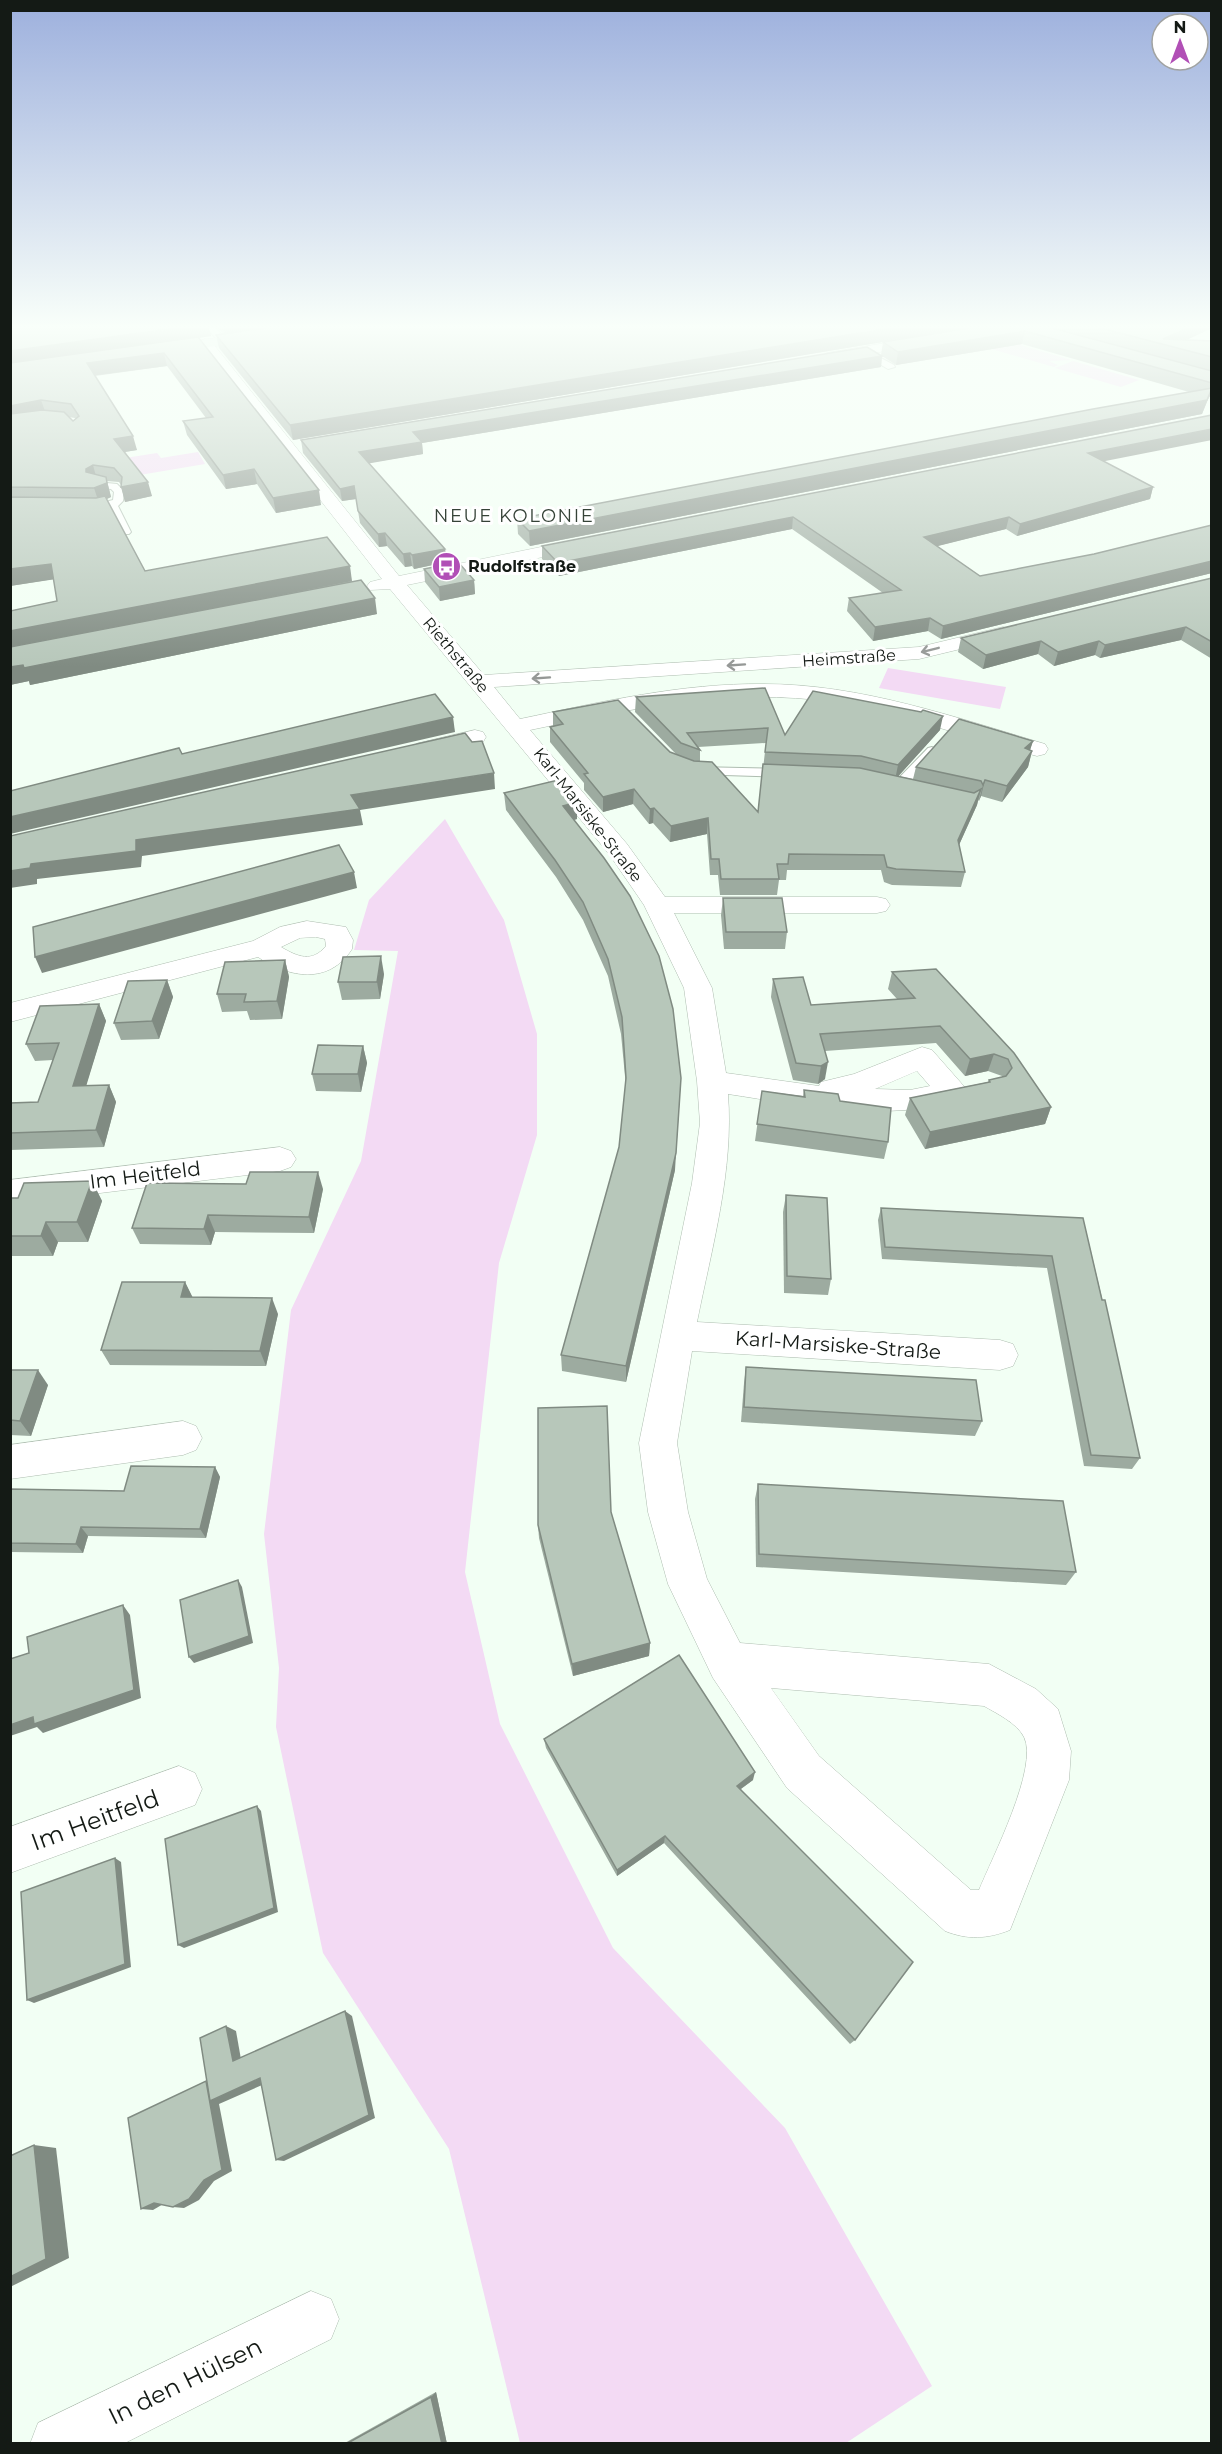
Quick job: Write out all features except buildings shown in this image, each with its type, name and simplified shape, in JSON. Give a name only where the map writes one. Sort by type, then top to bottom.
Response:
[{"type":"street","points":[[280,439],[395,583]]},
{"type":"street","points":[[287,448],[310,444]]},
{"type":"street","points":[[360,589],[603,540]]},
{"type":"street","name":"Riethstraße","points":[[395,583],[517,726]]},
{"type":"street","name":"Heimstraße","points":[[478,682],[919,653],[1020,628]]},
{"type":"street","points":[[517,726],[625,711],[704,694],[766,690],[812,694],[921,714],[1037,749]]},
{"type":"street","name":"Karl-Marsiske-Straße","points":[[517,726],[618,849],[657,904],[698,988],[712,1081],[715,1122],[708,1183],[676,1335],[658,1443],[668,1512],[688,1584],[728,1664],[803,1772],[962,1914],[993,1913],[1047,1780],[1049,1751],[1043,1724],[1021,1704],[989,1685],[728,1664]]},
{"type":"street","points":[[405,753],[475,737]]},
{"type":"street","points":[[657,904],[877,905]]},
{"type":"street","points":[[10,1013],[262,947]]},
{"type":"street","points":[[712,1081],[809,1095],[910,1101],[966,1089],[922,1057],[861,1083],[809,1095]]},
{"type":"street","name":"Im Heitfeld","points":[[10,1192],[280,1159]]},
{"type":"street","name":"Karl-Marsiske-Straße","points":[[676,1335],[1000,1355]]},
{"type":"street","points":[[10,1462],[183,1438]]},
{"type":"street","name":"Im Heitfeld","points":[[10,1850],[180,1789]]},
{"type":"street","name":"In den Hülsen","points":[[59,2444],[311,2319]]},
{"type":"lane","points":[[71,508],[113,505],[118,501],[119,491],[114,486],[97,485]]},
{"type":"lane","points":[[113,505],[126,532]]},
{"type":"lane","points":[[899,786],[955,725]]},
{"type":"lane","points":[[686,767],[698,771],[799,774]]},
{"type":"shaded area","points":[[198,452],[205,464],[116,479],[106,461],[157,453],[161,458]]},
{"type":"shaded area","points":[[888,668],[1006,687],[1000,709],[879,688]]},
{"type":"shaded area","points":[[445,819],[504,920],[537,1034],[537,1135],[499,1263],[465,1572],[500,1724],[613,1948],[785,2128],[932,2386],[846,2443],[520,2443],[449,2149],[323,1953],[276,1727],[279,1668],[264,1534],[291,1310],[361,1161],[398,951],[354,950],[369,900]]},
{"type":"place","name":"Rudolfstraße","points":[[447,566]]},
{"type":"district","name":"NEUE KOLONIE","points":[[514,516]]}]
